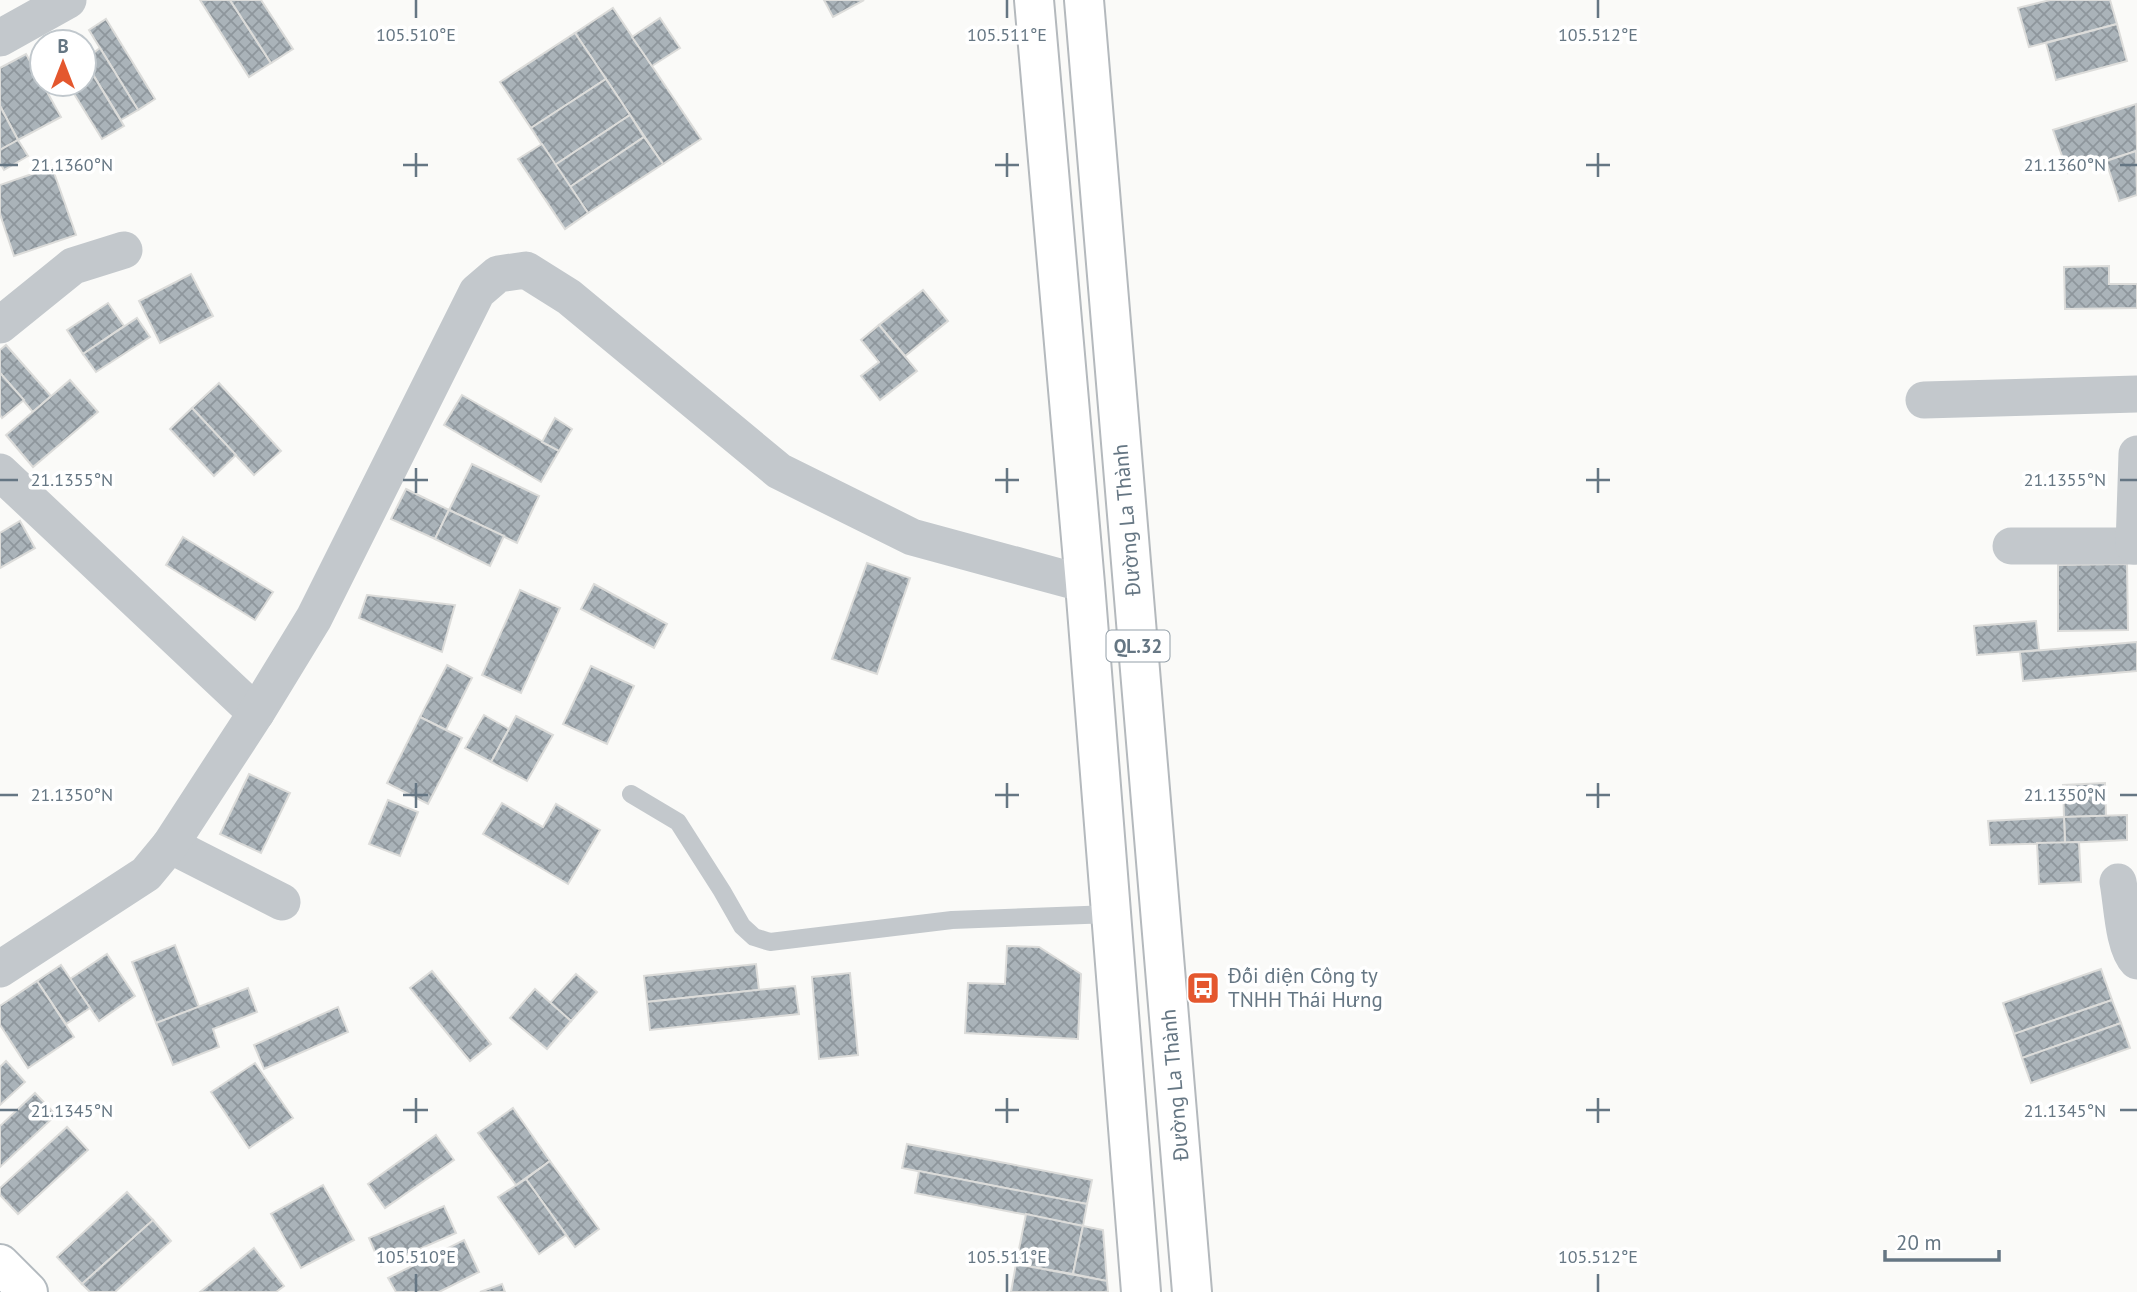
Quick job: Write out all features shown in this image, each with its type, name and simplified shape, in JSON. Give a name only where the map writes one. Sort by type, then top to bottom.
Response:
[{"type":"main road","name":"QL.32","points":[[1034,0],[1086,584],[1141,1292]]},
{"type":"main road","name":"Đường La Thành","points":[[1084,0],[1192,1292]]},
{"type":"main road","points":[[0,1264],[27,1292]]},
{"type":"street","points":[[0,38],[68,0]]},
{"type":"street","points":[[0,326],[73,266],[124,250]]},
{"type":"street","points":[[0,969],[146,874],[170,845],[314,618],[477,292],[498,274],[526,270],[569,298],[779,471],[912,537],[1086,584]]},
{"type":"street","points":[[1924,400],[2137,394]]},
{"type":"street","points":[[2011,546],[2135,546],[2137,454]]},
{"type":"street","points":[[0,472],[256,713]]},
{"type":"street","points":[[170,845],[282,902]]},
{"type":"street","points":[[2118,882],[2128,943],[2137,961]]},
{"type":"lane","points":[[631,794],[678,822],[742,926],[754,937],[770,942],[953,920],[1111,914]]},
{"type":"building","points":[[200,0],[230,0],[271,63],[249,77]]},
{"type":"building","points":[[230,0],[261,0],[293,49],[271,63]]},
{"type":"building","points":[[824,0],[864,0],[833,17]]},
{"type":"building","points":[[2050,0],[2110,0],[2117,24],[2029,47],[2018,8]]},
{"type":"building","points":[[613,8],[701,139],[663,164],[575,33]]},
{"type":"building","points":[[660,18],[680,48],[652,66],[632,37]]},
{"type":"building","points":[[106,19],[155,99],[138,110],[98,45],[98,28],[92,28]]},
{"type":"building","points":[[2117,24],[2127,61],[2056,80],[2046,43]]},
{"type":"building","points":[[575,33],[606,79],[531,128],[500,82]]},
{"type":"building","points":[[100,48],[138,110],[121,120],[98,83]]},
{"type":"building","points":[[26,54],[28,98],[50,98],[61,117],[18,140],[0,106],[0,68]]},
{"type":"building","points":[[606,79],[630,115],[555,165],[531,128]]},
{"type":"building","points":[[98,83],[124,126],[102,139],[77,98],[98,98]]},
{"type":"building","points":[[2136,104],[2137,151],[2068,173],[2053,130]]},
{"type":"building","points":[[0,106],[18,140],[0,150]]},
{"type":"building","points":[[630,115],[644,137],[570,187],[555,165]]},
{"type":"building","points":[[644,137],[663,164],[588,213],[570,187]]},
{"type":"building","points":[[18,140],[28,156],[4,170],[0,163],[0,150]]},
{"type":"building","points":[[542,144],[588,213],[565,229],[518,159]]},
{"type":"building","points":[[2136,151],[2137,195],[2119,201],[2106,161]]},
{"type":"building","points":[[52,167],[76,235],[14,256],[0,214],[0,185]]},
{"type":"building","points":[[2109,266],[2109,284],[2137,284],[2137,308],[2065,309],[2064,267]]},
{"type":"building","points":[[191,274],[213,316],[160,343],[139,301]]},
{"type":"building","points":[[923,290],[948,321],[905,356],[879,325]]},
{"type":"building","points":[[108,303],[124,326],[83,354],[67,330]]},
{"type":"building","points":[[137,318],[150,337],[96,372],[83,354]]},
{"type":"building","points":[[879,325],[917,371],[880,400],[861,376],[879,362],[861,340]]},
{"type":"building","points":[[6,345],[51,396],[33,412],[0,373],[0,350]]},
{"type":"building","points":[[0,373],[24,400],[2,418],[0,415]]},
{"type":"building","points":[[70,380],[98,412],[33,467],[6,435]]},
{"type":"building","points":[[219,383],[281,451],[254,475],[192,408]]},
{"type":"building","points":[[462,395],[559,451],[541,482],[444,425]]},
{"type":"building","points":[[192,408],[236,455],[214,476],[170,429]]},
{"type":"building","points":[[555,418],[572,429],[559,451],[542,442]]},
{"type":"building","points":[[472,464],[539,496],[517,543],[449,510]]},
{"type":"building","points":[[406,489],[449,510],[435,539],[391,519]]},
{"type":"building","points":[[449,510],[504,536],[490,566],[435,539]]},
{"type":"building","points":[[20,521],[35,548],[0,568],[0,533]]},
{"type":"building","points":[[183,537],[273,592],[255,620],[166,565]]},
{"type":"building","points":[[867,563],[910,578],[877,674],[832,659]]},
{"type":"building","points":[[2127,564],[2128,630],[2058,631],[2058,565]]},
{"type":"building","points":[[594,584],[667,624],[654,648],[581,609]]},
{"type":"building","points":[[520,590],[560,608],[521,693],[482,675]]},
{"type":"building","points":[[367,595],[455,605],[442,652],[359,618]]},
{"type":"building","points":[[2036,621],[2039,650],[1977,655],[1974,626]]},
{"type":"building","points":[[2137,642],[2137,671],[2023,681],[2020,652]]},
{"type":"building","points":[[447,665],[472,678],[446,730],[420,717]]},
{"type":"building","points":[[591,666],[634,686],[607,744],[563,724]]},
{"type":"building","points":[[484,715],[509,729],[491,762],[465,748]]},
{"type":"building","points":[[516,716],[553,735],[527,781],[491,762]]},
{"type":"building","points":[[420,717],[462,738],[428,804],[387,783]]},
{"type":"building","points":[[249,774],[290,793],[261,853],[220,834]]},
{"type":"building","points":[[2105,783],[2106,816],[2064,817],[2063,785]]},
{"type":"building","points":[[388,800],[418,812],[400,856],[369,844]]},
{"type":"building","points":[[502,803],[543,827],[556,804],[600,830],[568,884],[483,834]]},
{"type":"building","points":[[2127,815],[2127,840],[2065,843],[2064,817]]},
{"type":"building","points":[[2064,817],[2065,843],[1990,845],[1988,821]]},
{"type":"building","points":[[2079,842],[2081,882],[2039,884],[2037,843]]},
{"type":"building","points":[[175,945],[199,1007],[156,1023],[132,962]]},
{"type":"building","points":[[1007,946],[1039,947],[1081,974],[1078,1039],[965,1033],[968,983],[1005,984]]},
{"type":"building","points":[[107,954],[135,996],[99,1021],[70,979]]},
{"type":"building","points":[[756,964],[759,990],[647,1002],[644,976]]},
{"type":"building","points":[[61,965],[90,1008],[66,1024],[37,981]]},
{"type":"building","points":[[2101,969],[2112,1000],[2014,1034],[2003,1003]]},
{"type":"building","points":[[432,971],[491,1044],[470,1061],[410,988]]},
{"type":"building","points":[[850,973],[858,1055],[819,1059],[812,977]]},
{"type":"building","points":[[576,974],[597,992],[571,1021],[550,1003]]},
{"type":"building","points":[[37,981],[74,1037],[28,1068],[0,1025],[0,1006]]},
{"type":"building","points":[[795,986],[799,1014],[650,1030],[647,1002]]},
{"type":"building","points":[[248,988],[257,1012],[213,1029],[219,1047],[173,1065],[156,1023]]},
{"type":"building","points":[[535,989],[571,1021],[547,1049],[510,1018]]},
{"type":"building","points":[[2112,1000],[2121,1023],[2022,1058],[2014,1034]]},
{"type":"building","points":[[338,1007],[348,1032],[264,1069],[254,1045]]},
{"type":"building","points":[[2121,1023],[2130,1048],[2031,1083],[2022,1058]]},
{"type":"building","points":[[6,1061],[25,1082],[0,1105],[0,1067]]},
{"type":"building","points":[[255,1063],[293,1118],[249,1148],[211,1092]]},
{"type":"building","points":[[35,1093],[56,1115],[0,1167],[0,1126]]},
{"type":"building","points":[[513,1108],[550,1161],[516,1185],[478,1133]]},
{"type":"building","points":[[67,1127],[88,1150],[18,1214],[0,1195],[0,1188]]},
{"type":"building","points":[[436,1135],[454,1160],[385,1208],[368,1184]]},
{"type":"building","points":[[907,1144],[1092,1180],[1087,1204],[902,1168]]},
{"type":"building","points":[[550,1161],[599,1229],[575,1247],[526,1179]]},
{"type":"building","points":[[919,1171],[1087,1204],[1083,1226],[915,1193]]},
{"type":"building","points":[[526,1179],[566,1235],[539,1254],[498,1197]]},
{"type":"building","points":[[323,1185],[354,1240],[301,1268],[271,1214]]},
{"type":"building","points":[[127,1192],[153,1220],[82,1284],[57,1257]]},
{"type":"building","points":[[444,1206],[456,1233],[381,1266],[369,1238]]},
{"type":"building","points":[[1026,1214],[1083,1226],[1073,1274],[1016,1264]]},
{"type":"building","points":[[153,1220],[171,1241],[115,1292],[90,1292],[82,1284]]},
{"type":"building","points":[[1083,1226],[1103,1230],[1107,1281],[1073,1274]]},
{"type":"building","points":[[464,1240],[479,1272],[439,1292],[396,1292],[388,1278]]},
{"type":"building","points":[[254,1248],[284,1286],[276,1292],[200,1292]]},
{"type":"building","points":[[1016,1264],[1107,1281],[1108,1292],[1011,1292]]},
{"type":"building","points":[[502,1284],[505,1292],[480,1292]]},
{"type":"place","name":"Đối diện Công ty TNHH Thái Hưng","points":[[1203,988]]}]
